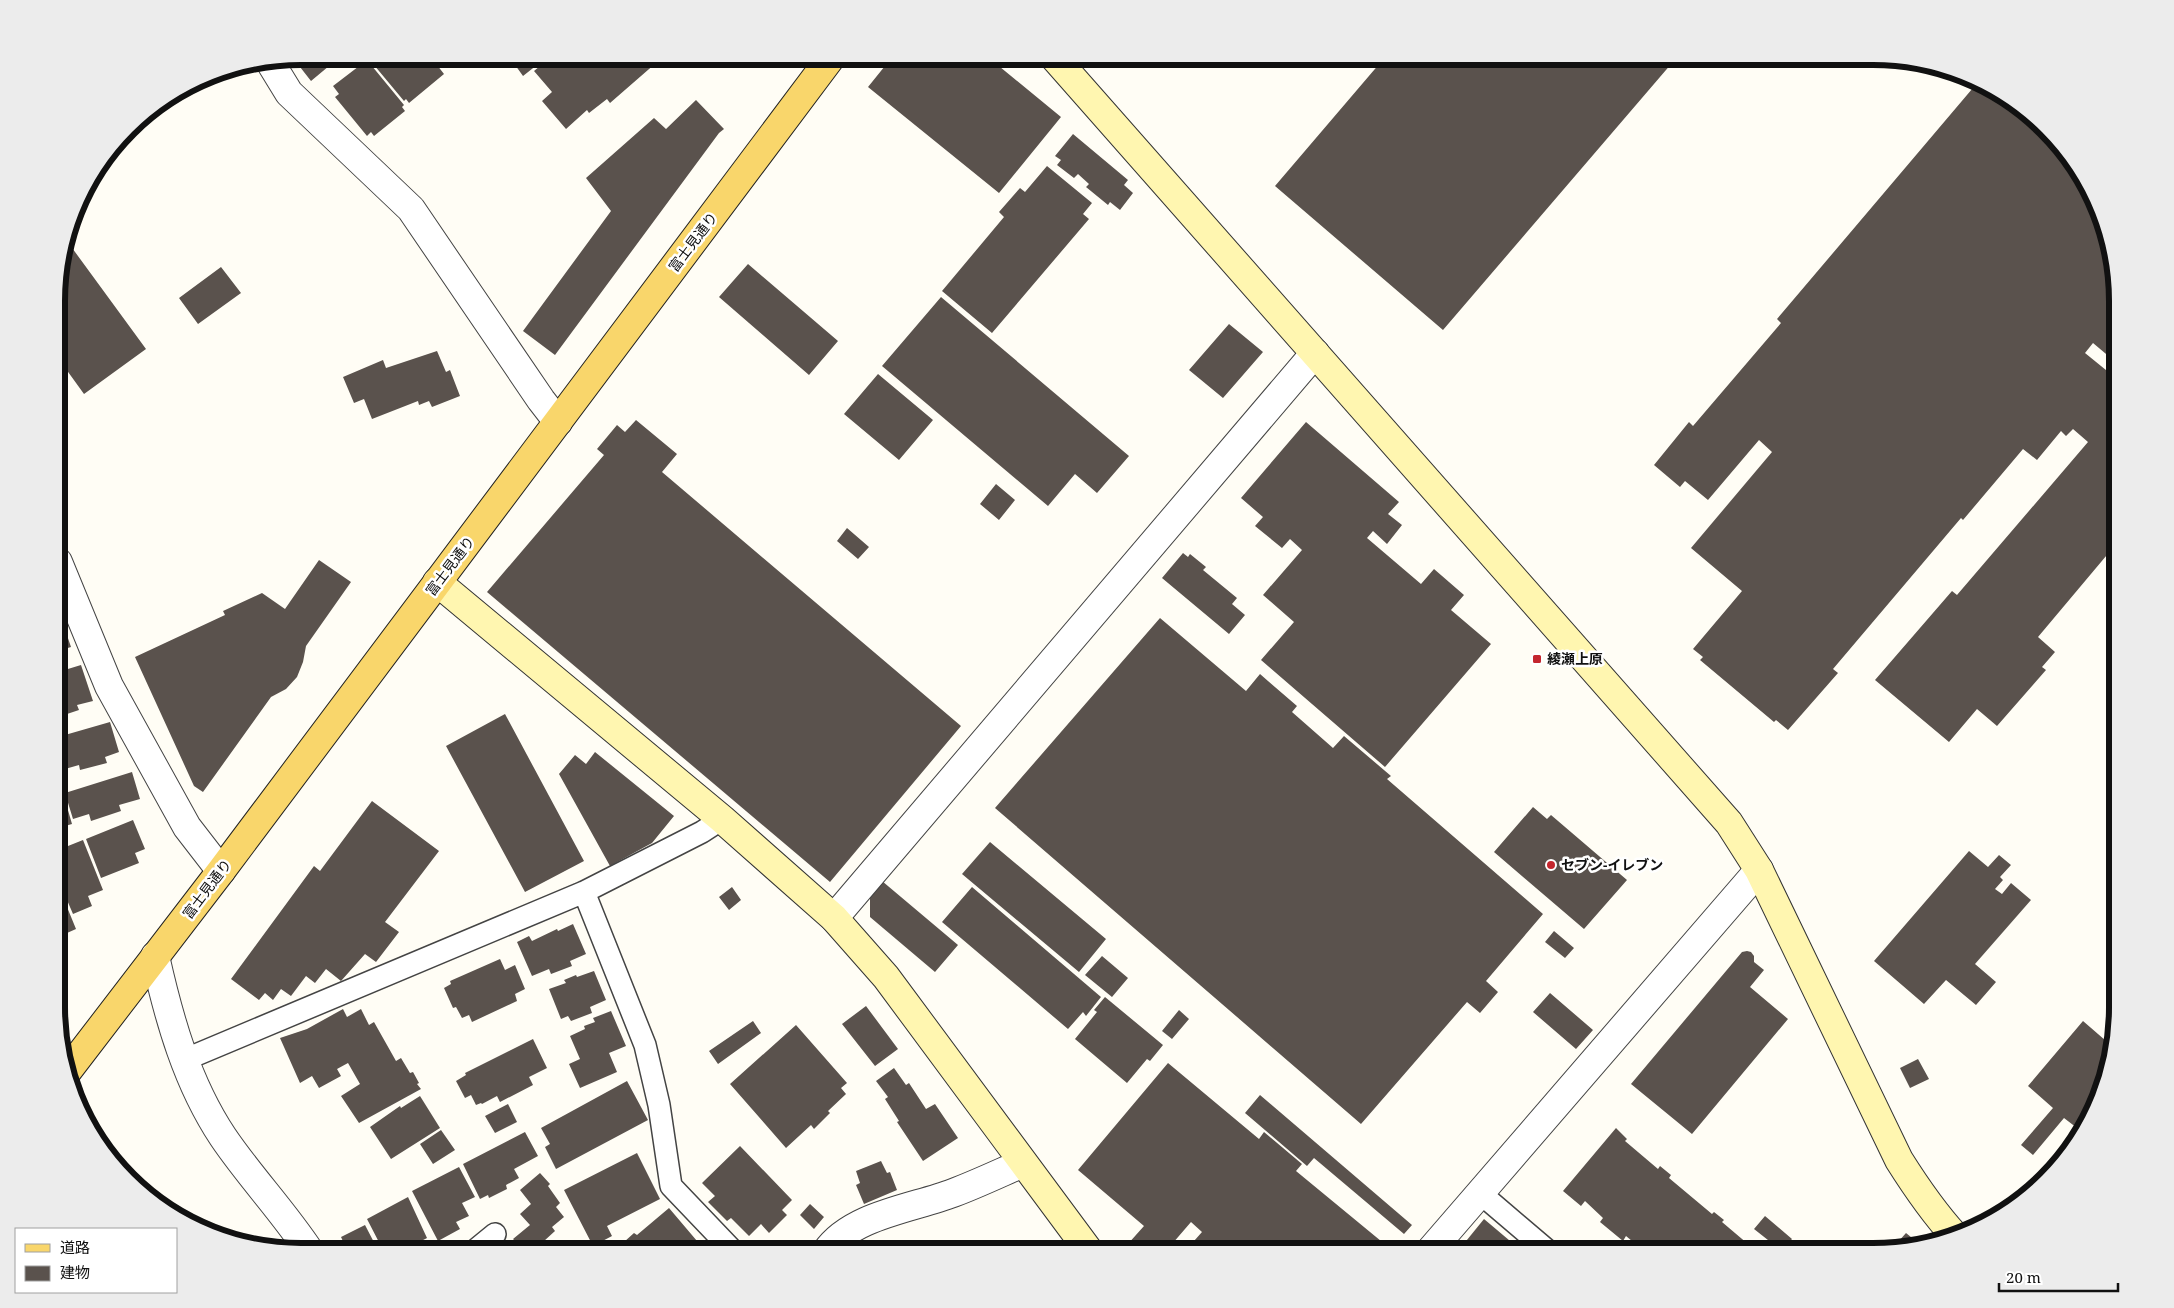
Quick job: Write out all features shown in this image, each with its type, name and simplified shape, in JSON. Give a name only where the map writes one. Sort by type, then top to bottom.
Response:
[{"type":"main road","name":"富士見通り","points":[[72,1065],[221,871],[825,65]]},
{"type":"street","points":[[1061,65],[1729,823],[1759,870],[1899,1160],[1918,1191],[1950,1230]]},
{"type":"street","points":[[273,67],[289,93],[411,209],[558,422]]},
{"type":"street","points":[[834,918],[1315,353]]},
{"type":"street","points":[[65,579],[109,686],[187,827],[221,871]]},
{"type":"street","points":[[437,582],[722,820],[834,918],[886,977],[1082,1243]]},
{"type":"street","points":[[1437,1243],[1759,870]]},
{"type":"street","points":[[155,956],[164,998],[184,1060],[200,1098],[223,1137],[290,1222],[304,1243]]},
{"type":"street","points":[[834,1243],[860,1224],[953,1193],[1024,1163]]},
{"type":"lane","points":[[184,1060],[584,892],[722,820]]},
{"type":"lane","points":[[584,892],[646,1045],[659,1105],[671,1186],[725,1243]]},
{"type":"lane","points":[[1480,1193],[1539,1243]]},
{"type":"lane","points":[[484,1243],[495,1234]]},
{"type":"building","points":[[299,65],[330,65],[311,81]]},
{"type":"building","points":[[360,65],[371,65],[404,105],[402,107],[405,111],[374,136],[371,132],[367,136],[335,97],[339,94],[333,86]]},
{"type":"building","points":[[374,65],[437,65],[444,74],[409,103],[406,99],[404,101]]},
{"type":"building","points":[[515,65],[537,65],[523,76]]},
{"type":"building","points":[[541,65],[654,65],[610,103],[607,99],[589,113],[587,110],[566,129],[542,101],[552,92],[534,71]]},
{"type":"building","points":[[886,65],[998,65],[1061,117],[999,193],[868,87]]},
{"type":"building","points":[[1378,65],[1670,65],[1443,330],[1275,186]]},
{"type":"building","points":[[1974,87],[2004,105],[2029,123],[2051,145],[2085,196],[2101,240],[2107,270],[2109,356],[2093,343],[2085,353],[2109,372],[2109,553],[2038,637],[2055,652],[2042,667],[2046,670],[1997,726],[1977,709],[1949,742],[1875,680],[1952,591],[1957,595],[2088,442],[2073,429],[2066,436],[2061,431],[2037,460],[2023,449],[1963,520],[1961,518],[1833,669],[1838,673],[1788,730],[1776,720],[1774,722],[1700,660],[1703,657],[1693,649],[1742,591],[1691,548],[1772,452],[1759,440],[1708,500],[1685,481],[1680,487],[1654,465],[1689,422],[1693,426],[1781,323],[1777,319]]},
{"type":"building","points":[[696,100],[724,129],[719,133],[555,355],[523,331],[611,211],[586,178],[654,118],[666,129]]},
{"type":"building","points":[[1073,134],[1128,180],[1124,185],[1133,193],[1120,210],[1110,202],[1108,205],[1086,187],[1089,184],[1078,174],[1074,178],[1057,165],[1061,160],[1055,156]]},
{"type":"building","points":[[1047,166],[1092,203],[1083,214],[1089,219],[992,333],[942,291],[1004,217],[999,212],[1020,188],[1025,192]]},
{"type":"building","points":[[72,247],[146,349],[84,394],[65,368],[65,301],[67,270]]},
{"type":"building","points":[[748,264],[838,341],[809,375],[719,297]]},
{"type":"building","points":[[221,267],[241,293],[198,324],[179,298]]},
{"type":"building","points":[[941,297],[1129,456],[1097,493],[1075,474],[1048,506],[882,366]]},
{"type":"building","points":[[1229,324],[1263,352],[1223,398],[1189,370]]},
{"type":"building","points":[[437,351],[446,372],[450,370],[460,396],[432,407],[429,401],[419,405],[418,401],[372,419],[364,399],[354,403],[343,377],[383,360],[386,368]]},
{"type":"building","points":[[878,374],[933,420],[899,460],[844,414]]},
{"type":"building","points":[[636,420],[677,454],[662,472],[961,726],[830,882],[487,592],[604,455],[597,449],[617,425],[625,432]]},
{"type":"building","points":[[1306,422],[1399,502],[1388,514],[1402,525],[1387,544],[1373,531],[1367,538],[1421,584],[1434,569],[1464,595],[1451,610],[1491,644],[1385,767],[1261,660],[1294,622],[1263,595],[1302,550],[1290,539],[1282,548],[1255,526],[1263,517],[1241,498]]},
{"type":"building","points":[[996,484],[1015,500],[999,520],[980,504]]},
{"type":"building","points":[[847,528],[869,547],[858,559],[837,541]]},
{"type":"building","points":[[1183,553],[1188,557],[1190,554],[1206,567],[1203,570],[1237,598],[1232,604],[1245,615],[1229,634],[1162,578]]},
{"type":"building","points":[[319,560],[351,582],[306,646],[303,662],[297,677],[286,689],[271,697],[203,792],[194,786],[135,657],[225,615],[223,611],[262,593],[285,609]]},
{"type":"building","points":[[1160,618],[1246,691],[1260,674],[1297,706],[1292,712],[1333,748],[1344,736],[1391,776],[1387,779],[1543,914],[1486,981],[1498,992],[1480,1013],[1467,1002],[1361,1124],[995,808]]},
{"type":"building","points":[[65,629],[71,647],[65,649]]},
{"type":"building","points":[[81,665],[93,701],[77,705],[79,710],[65,715],[65,670]]},
{"type":"building","points":[[505,714],[584,861],[525,892],[446,746]]},
{"type":"building","points":[[110,722],[119,752],[105,757],[107,763],[80,770],[79,765],[65,769],[65,735]]},
{"type":"building","points":[[595,752],[674,816],[652,843],[610,866],[559,774],[575,755],[586,764]]},
{"type":"building","points":[[132,772],[140,799],[119,805],[121,811],[91,821],[89,814],[73,819],[65,793]]},
{"type":"building","points":[[65,800],[72,824],[65,826]]},
{"type":"building","points":[[372,801],[439,851],[385,922],[399,932],[376,962],[365,954],[341,981],[326,969],[315,983],[306,976],[291,996],[281,989],[273,1000],[265,993],[259,1000],[231,979],[314,866],[320,871]]},
{"type":"building","points":[[1533,807],[1547,819],[1551,815],[1627,880],[1584,929],[1494,852]]},
{"type":"building","points":[[133,820],[145,849],[135,853],[139,863],[101,878],[86,839]]},
{"type":"building","points":[[83,840],[103,890],[88,896],[92,906],[73,914],[65,895],[65,847]]},
{"type":"building","points":[[990,842],[1106,939],[1079,972],[962,874]]},
{"type":"building","points":[[1969,851],[1988,867],[1999,855],[2011,865],[2000,877],[2003,880],[1995,889],[2002,894],[2011,883],[2031,900],[1975,964],[1996,982],[1976,1005],[1946,980],[1924,1004],[1874,961]]},
{"type":"building","points":[[882,881],[958,945],[935,972],[870,917],[870,895]]},
{"type":"building","points":[[732,887],[741,900],[729,910],[719,897]]},
{"type":"building","points":[[972,887],[1101,997],[1086,1016],[1083,1012],[1068,1029],[942,922]]},
{"type":"building","points":[[65,902],[76,929],[65,934]]},
{"type":"building","points":[[573,924],[586,954],[570,961],[572,966],[551,974],[549,969],[532,976],[517,942],[529,936],[532,941],[557,929],[558,931]]},
{"type":"building","points":[[1554,931],[1574,948],[1565,958],[1545,942]]},
{"type":"building","points":[[1742,952],[1751,952],[1754,956],[1754,962],[1764,970],[1750,987],[1788,1019],[1692,1134],[1631,1084]]},
{"type":"building","points":[[1102,956],[1128,978],[1112,997],[1085,975]]},
{"type":"building","points":[[500,959],[505,970],[515,965],[525,989],[515,994],[517,1001],[472,1022],[469,1015],[462,1018],[456,1007],[453,1008],[444,988],[451,984],[450,981]]},
{"type":"building","points":[[594,971],[606,1000],[590,1007],[592,1013],[571,1021],[568,1016],[561,1019],[549,989],[566,983],[564,980],[576,975],[577,977]]},
{"type":"building","points":[[1550,993],[1593,1030],[1576,1049],[1533,1012]]},
{"type":"building","points":[[1105,997],[1163,1045],[1150,1061],[1147,1059],[1127,1083],[1075,1039],[1097,1012],[1094,1010]]},
{"type":"building","points":[[866,1006],[898,1049],[875,1066],[842,1024]]},
{"type":"building","points":[[343,1009],[347,1017],[361,1009],[369,1025],[374,1022],[396,1061],[401,1058],[410,1073],[413,1072],[421,1089],[359,1123],[341,1096],[360,1084],[348,1063],[337,1069],[341,1076],[319,1088],[312,1076],[300,1083],[280,1038],[307,1029]]},
{"type":"building","points":[[1179,1010],[1189,1019],[1172,1039],[1162,1031]]},
{"type":"building","points":[[611,1011],[626,1046],[609,1053],[617,1072],[580,1088],[569,1064],[580,1059],[570,1036],[585,1029],[584,1026],[595,1022],[593,1018]]},
{"type":"building","points":[[753,1021],[761,1033],[718,1064],[709,1051]]},
{"type":"building","points":[[2083,1021],[2106,1041],[2101,1068],[2091,1098],[2076,1127],[2064,1118],[2033,1155],[2021,1145],[2053,1108],[2028,1086]]},
{"type":"building","points":[[796,1025],[847,1083],[841,1088],[846,1094],[828,1111],[830,1113],[814,1129],[811,1125],[786,1148],[730,1084]]},
{"type":"building","points":[[533,1039],[547,1068],[529,1077],[533,1085],[500,1102],[497,1096],[476,1105],[471,1095],[465,1098],[456,1081],[466,1075],[465,1073]]},
{"type":"building","points":[[1918,1059],[1929,1079],[1910,1088],[1900,1068]]},
{"type":"building","points":[[1168,1063],[1259,1139],[1264,1132],[1302,1164],[1296,1171],[1383,1243],[1197,1243],[1194,1241],[1202,1232],[1191,1222],[1173,1243],[1129,1243],[1144,1226],[1078,1170]]},
{"type":"building","points":[[894,1068],[906,1085],[909,1083],[926,1109],[935,1104],[958,1138],[923,1161],[897,1122],[899,1121],[885,1099],[888,1097],[876,1081]]},
{"type":"building","points":[[627,1081],[648,1120],[556,1169],[545,1147],[550,1144],[541,1128]]},
{"type":"building","points":[[1260,1095],[1412,1225],[1404,1234],[1314,1158],[1307,1166],[1245,1113]]},
{"type":"building","points":[[420,1096],[440,1128],[391,1159],[370,1127],[400,1106],[401,1108]]},
{"type":"building","points":[[508,1104],[517,1122],[495,1133],[485,1116]]},
{"type":"building","points":[[1616,1128],[1627,1139],[1625,1141],[1658,1169],[1660,1166],[1671,1175],[1669,1178],[1712,1214],[1714,1212],[1724,1220],[1722,1222],[1747,1243],[1634,1243],[1626,1236],[1623,1241],[1600,1222],[1603,1218],[1585,1201],[1581,1206],[1563,1191]]},
{"type":"building","points":[[441,1130],[455,1150],[433,1164],[420,1144]]},
{"type":"building","points":[[525,1132],[538,1156],[514,1169],[519,1178],[506,1185],[507,1189],[489,1198],[488,1195],[480,1199],[463,1164]]},
{"type":"building","points":[[740,1146],[792,1200],[782,1210],[787,1215],[769,1233],[761,1224],[749,1236],[731,1218],[727,1221],[708,1202],[715,1196],[702,1183]]},
{"type":"building","points":[[637,1153],[660,1199],[607,1226],[612,1236],[599,1243],[591,1243],[564,1190]]},
{"type":"building","points":[[881,1161],[887,1173],[890,1172],[897,1190],[864,1204],[856,1185],[860,1183],[856,1171]]},
{"type":"building","points":[[459,1167],[475,1197],[462,1203],[469,1216],[456,1222],[460,1229],[438,1241],[412,1191]]},
{"type":"building","points":[[540,1173],[550,1184],[548,1186],[560,1203],[556,1207],[564,1217],[552,1227],[555,1231],[542,1243],[517,1243],[513,1239],[530,1225],[520,1214],[531,1204],[520,1190]]},
{"type":"building","points":[[408,1197],[427,1238],[417,1243],[379,1243],[367,1219]]},
{"type":"building","points":[[810,1204],[824,1217],[814,1229],[800,1215]]},
{"type":"building","points":[[669,1208],[697,1241],[695,1243],[624,1242],[634,1233],[637,1235]]},
{"type":"building","points":[[1765,1216],[1792,1239],[1789,1243],[1772,1243],[1754,1229]]},
{"type":"building","points":[[1484,1219],[1512,1243],[1464,1243]]},
{"type":"building","points":[[365,1225],[374,1243],[344,1243],[341,1237]]},
{"type":"building","points":[[1906,1233],[1914,1239],[1904,1241],[1899,1241]]},
{"type":"place","name":"綾瀬上原","points":[[1537,659]]},
{"type":"place","name":"セブン-イレブン","points":[[1551,865]]}]
